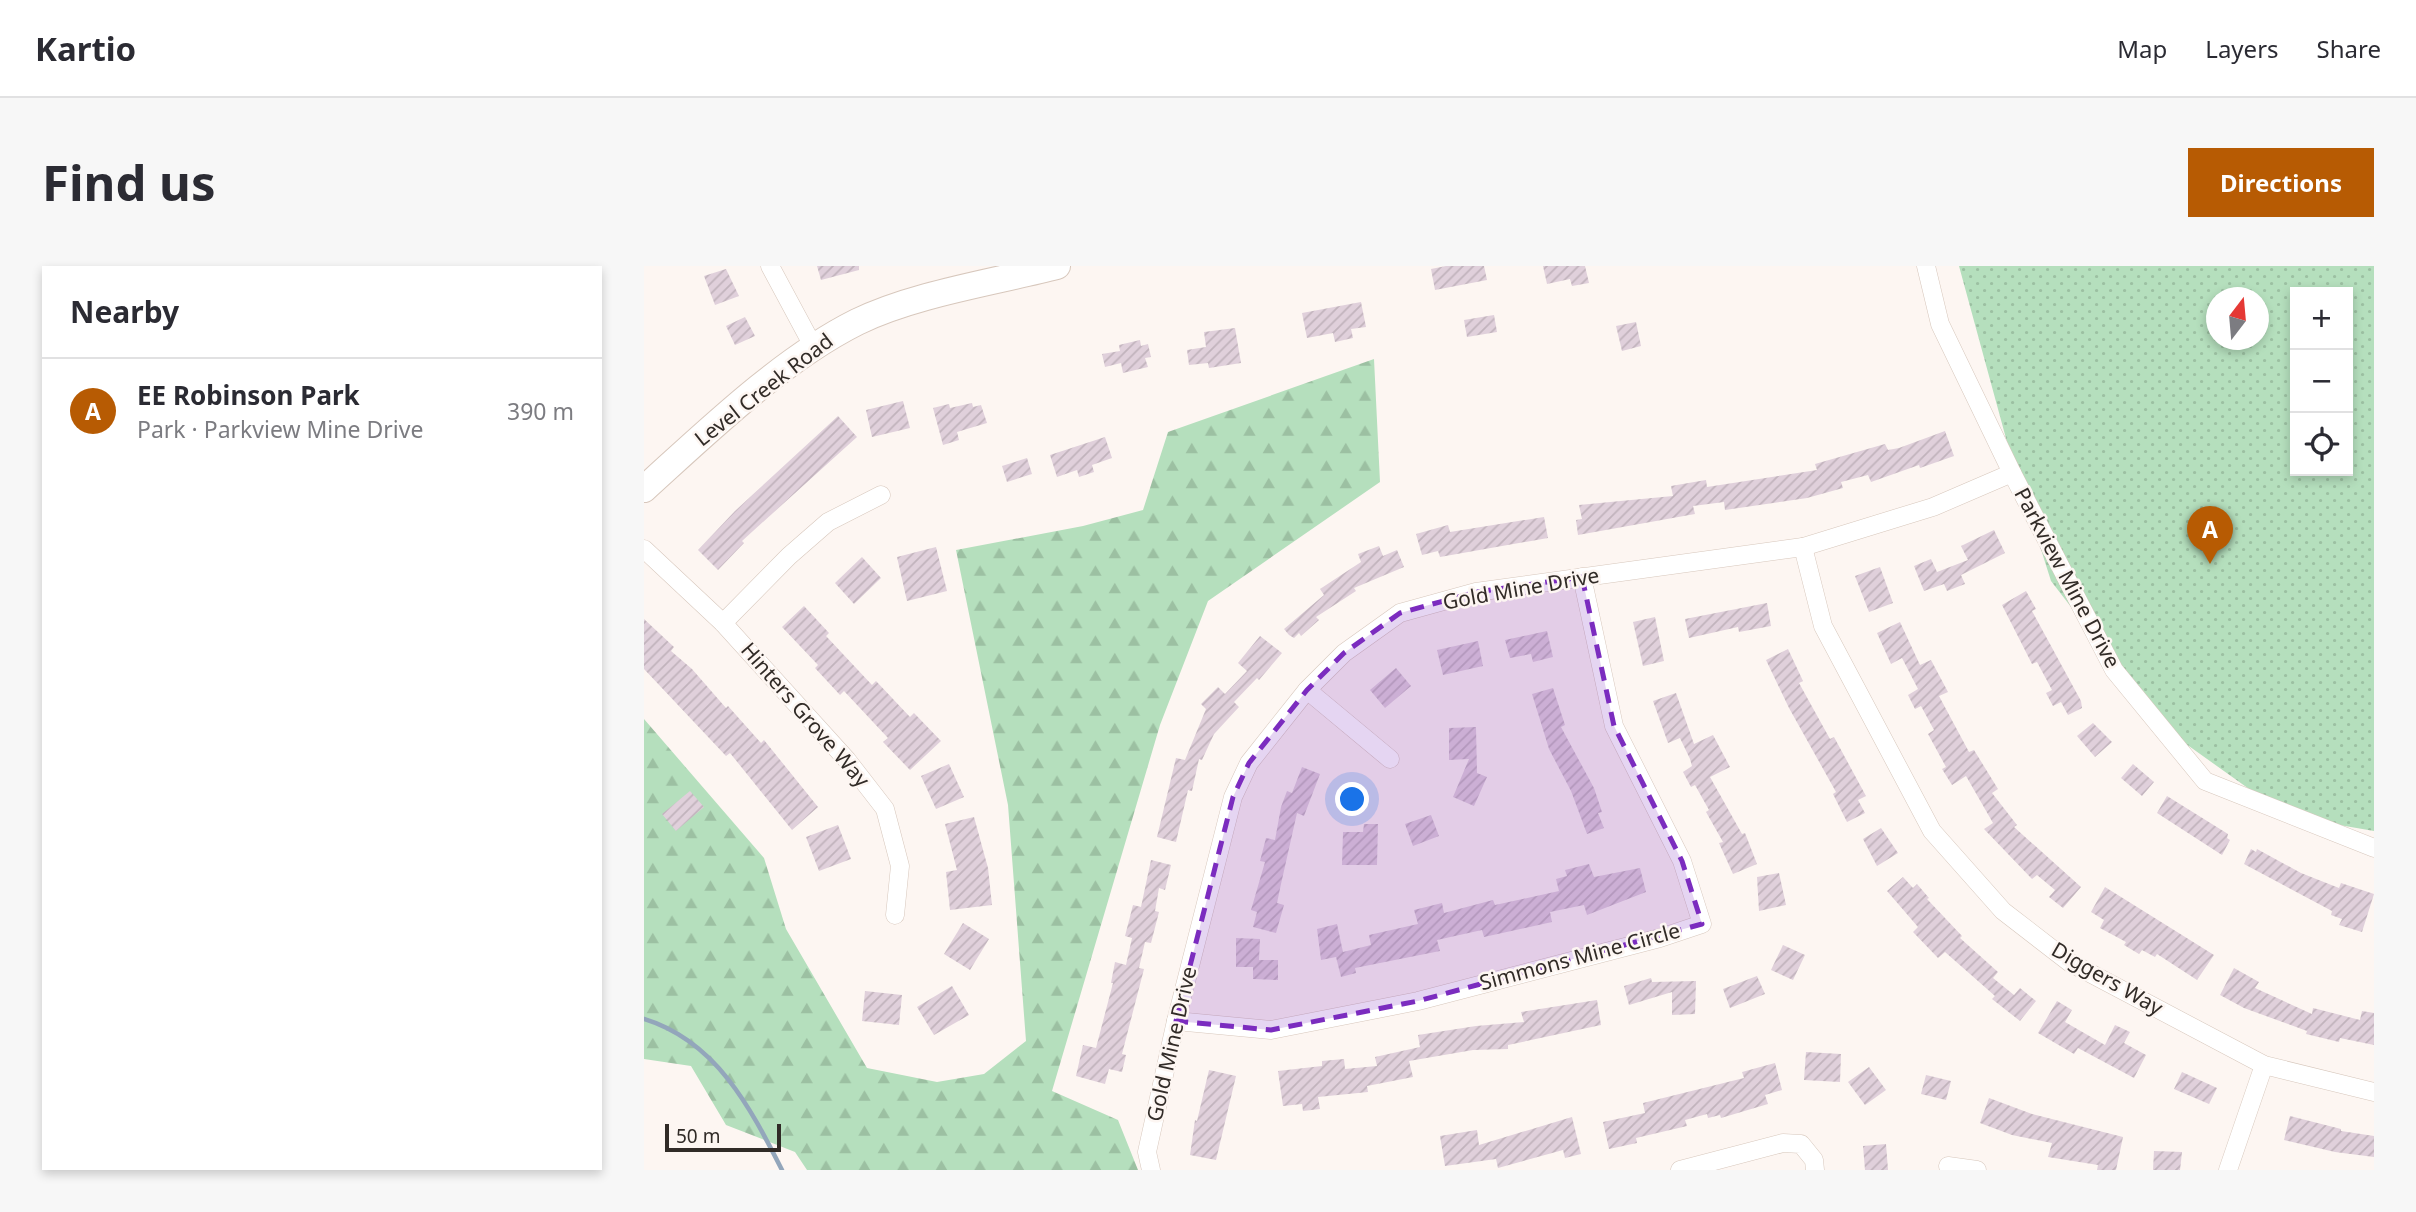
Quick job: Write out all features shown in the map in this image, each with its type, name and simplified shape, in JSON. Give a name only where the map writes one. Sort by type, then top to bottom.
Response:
[{"type":"street","points":[[770,266],[813,346]]},
{"type":"street","name":"Level Creek Road","points":[[644,489],[813,346],[859,321],[904,305],[1057,266]]},
{"type":"street","name":"Parkview Mine Drive","points":[[1926,266],[1940,324],[2012,473],[2114,670],[2204,780],[2374,848]]},
{"type":"street","name":"Gold Mine Drive","points":[[1151,1170],[1147,1152],[1176,1021],[1233,797],[1250,763],[1307,690],[1343,653],[1399,613],[1476,592],[1803,547],[1933,508],[2012,473]]},
{"type":"street","points":[[723,623],[789,555],[828,522],[881,495]]},
{"type":"street","name":"Diggers Way","points":[[1803,547],[1823,626],[1932,831],[2003,911],[2069,962],[2264,1065],[2374,1092]]},
{"type":"street","name":"Hinters Grove Way","points":[[644,549],[723,623],[847,760],[886,810],[900,866],[895,915]]},
{"type":"street","name":"Simmons Mine Circle","points":[[1176,1021],[1271,1030],[1418,1001],[1660,938],[1702,924],[1682,862],[1614,726],[1582,578]]},
{"type":"street","points":[[1307,690],[1390,759]]},
{"type":"street","points":[[2228,1170],[2264,1065]]},
{"type":"street","points":[[1680,1170],[1783,1143],[1801,1144],[1814,1160],[1815,1170]]},
{"type":"street","points":[[1948,1166],[1977,1170]]},
{"type":"highlighted area","points":[[1582,577],[1614,726],[1682,861],[1702,924],[1418,1001],[1271,1030],[1176,1021],[1233,797],[1249,763],[1307,690],[1344,653],[1400,613],[1476,592]]},
{"type":"green space","points":[[1959,266],[2374,266],[2374,831],[2287,816],[2165,729],[2051,581],[2007,442]]},
{"type":"green space","points":[[1374,359],[1380,482],[1208,601],[1160,725],[1052,1091],[1118,1120],[1138,1170],[807,1170],[795,1152],[726,1125],[691,1066],[644,1059],[644,719],[764,858],[786,929],[867,1068],[937,1082],[984,1074],[1026,1041],[1008,805],[956,550],[1083,526],[1143,510],[1168,432]]},
{"type":"building","points":[[817,266],[859,266],[859,270],[821,280]]},
{"type":"building","points":[[1446,266],[1484,266],[1487,280],[1435,290],[1431,269]]},
{"type":"building","points":[[1543,266],[1585,266],[1589,283],[1572,286],[1570,279],[1547,284]]},
{"type":"building","points":[[726,269],[739,296],[715,305],[704,276]]},
{"type":"building","points":[[1361,302],[1366,327],[1351,329],[1353,338],[1335,342],[1333,333],[1307,338],[1302,313]]},
{"type":"building","points":[[1494,315],[1497,332],[1467,337],[1464,320]]},
{"type":"building","points":[[745,317],[755,336],[735,345],[726,326]]},
{"type":"building","points":[[1636,322],[1641,346],[1622,351],[1616,326]]},
{"type":"building","points":[[1235,328],[1241,363],[1209,368],[1208,363],[1189,365],[1187,350],[1206,347],[1204,332]]},
{"type":"building","points":[[1140,340],[1141,346],[1148,344],[1151,357],[1145,358],[1148,367],[1123,373],[1121,363],[1105,367],[1102,354],[1120,351],[1119,345]]},
{"type":"building","points":[[903,401],[910,428],[872,437],[866,410]]},
{"type":"building","points":[[972,403],[973,407],[981,405],[987,423],[957,432],[959,440],[943,445],[933,408],[949,404],[950,408]]},
{"type":"building","points":[[838,416],[857,437],[742,541],[744,543],[718,570],[698,550],[735,511]]},
{"type":"building","points":[[1945,431],[1954,456],[1871,482],[1868,475],[1841,482],[1843,488],[1807,498],[1725,510],[1724,502],[1693,506],[1695,514],[1578,535],[1576,520],[1582,519],[1579,505],[1673,496],[1671,486],[1706,480],[1707,487],[1817,470],[1815,464],[1885,444],[1888,450],[1899,448]]},
{"type":"building","points":[[1105,437],[1112,458],[1092,465],[1094,472],[1079,477],[1077,470],[1057,477],[1050,455]]},
{"type":"building","points":[[1027,458],[1032,474],[1007,482],[1002,466]]},
{"type":"building","points":[[1544,517],[1548,538],[1440,557],[1438,551],[1422,555],[1416,534],[1448,525],[1450,532]]},
{"type":"building","points":[[1994,530],[2005,553],[1961,575],[1965,584],[1947,591],[1944,584],[1924,591],[1914,566],[1931,559],[1937,572],[1968,560],[1961,546]]},
{"type":"building","points":[[1379,546],[1383,556],[1397,550],[1404,567],[1354,588],[1356,591],[1316,617],[1319,620],[1301,636],[1299,633],[1294,638],[1289,635],[1284,629],[1324,595],[1320,589],[1361,562],[1358,554]]},
{"type":"building","points":[[936,547],[947,591],[907,601],[897,557]]},
{"type":"building","points":[[862,557],[881,578],[854,604],[835,583]]},
{"type":"building","points":[[1880,567],[1893,603],[1869,612],[1855,576]]},
{"type":"building","points":[[2026,591],[2036,609],[2032,611],[2081,701],[2082,708],[2068,715],[2061,702],[2053,706],[2046,693],[2052,690],[2037,662],[2032,664],[2002,605]]},
{"type":"building","points":[[1767,603],[1771,626],[1739,632],[1738,627],[1689,638],[1685,619]]},
{"type":"building","points":[[804,606],[829,633],[826,636],[872,685],[876,681],[910,717],[914,713],[941,741],[910,770],[883,742],[888,738],[844,691],[840,695],[815,668],[818,665],[782,627]]},
{"type":"building","points":[[1655,617],[1664,661],[1643,666],[1633,622]]},
{"type":"building","points":[[644,619],[674,647],[671,651],[692,669],[726,708],[728,706],[761,743],[764,740],[818,807],[792,830],[730,753],[726,756],[644,669]]},
{"type":"building","points":[[1900,622],[1920,665],[1931,660],[1948,692],[1939,696],[1969,752],[1974,750],[1998,789],[1992,793],[2017,825],[2014,827],[2081,887],[2063,908],[2049,897],[2055,890],[2037,875],[2032,879],[1984,829],[1993,823],[1966,776],[1952,785],[1942,769],[1946,767],[1928,734],[1934,730],[1921,706],[1915,709],[1908,695],[1918,689],[1902,658],[1891,664],[1877,633]]},
{"type":"building","points":[[1547,631],[1553,657],[1533,662],[1531,654],[1510,658],[1505,640]]},
{"type":"building","points":[[1260,636],[1282,653],[1259,680],[1257,678],[1234,702],[1239,707],[1214,734],[1202,760],[1199,759],[1192,791],[1188,790],[1176,842],[1157,837],[1176,758],[1185,760],[1206,709],[1201,704],[1218,687],[1225,694],[1247,671],[1238,663]]},
{"type":"building","points":[[1478,641],[1483,666],[1443,675],[1437,650]]},
{"type":"building","points":[[1788,649],[1803,681],[1799,683],[1830,739],[1834,737],[1866,796],[1858,800],[1865,813],[1847,822],[1833,794],[1836,792],[1789,708],[1766,660]]},
{"type":"building","points":[[1396,668],[1411,686],[1385,708],[1370,690]]},
{"type":"building","points":[[1553,688],[1565,725],[1561,727],[1594,788],[1602,812],[1598,813],[1604,828],[1587,834],[1571,791],[1549,749],[1532,694]]},
{"type":"building","points":[[1676,693],[1694,744],[1713,735],[1730,767],[1710,777],[1742,834],[1745,833],[1757,864],[1733,874],[1719,843],[1723,842],[1706,812],[1709,810],[1695,785],[1691,787],[1683,772],[1692,766],[1690,759],[1680,738],[1668,743],[1653,701]]},
{"type":"building","points":[[2093,723],[2112,742],[2095,757],[2077,736]]},
{"type":"building","points":[[1476,727],[1477,773],[1487,777],[1474,806],[1453,797],[1469,759],[1449,760],[1449,728]]},
{"type":"building","points":[[949,764],[964,797],[936,809],[921,776]]},
{"type":"building","points":[[2133,764],[2154,782],[2142,796],[2121,778]]},
{"type":"building","points":[[1302,767],[1320,774],[1304,816],[1297,813],[1277,903],[1284,905],[1276,933],[1253,927],[1257,912],[1251,910],[1265,862],[1260,861],[1266,838],[1275,840],[1281,807],[1287,791],[1292,793]]},
{"type":"building","points":[[690,791],[704,807],[676,831],[662,814]]},
{"type":"building","points":[[2167,796],[2228,834],[2227,838],[2230,840],[2222,855],[2157,813]]},
{"type":"building","points":[[1431,815],[1439,836],[1413,846],[1405,824]]},
{"type":"building","points":[[974,817],[988,868],[992,905],[950,910],[946,872],[957,870],[945,824]]},
{"type":"building","points":[[1364,824],[1378,824],[1377,865],[1342,865],[1343,832],[1363,832]]},
{"type":"building","points":[[838,825],[851,859],[819,871],[806,837]]},
{"type":"building","points":[[1881,828],[1898,853],[1877,866],[1863,839]]},
{"type":"building","points":[[2251,849],[2256,852],[2257,849],[2301,873],[2339,888],[2341,883],[2374,894],[2362,932],[2339,925],[2342,919],[2331,915],[2332,911],[2244,864]]},
{"type":"building","points":[[1151,860],[1171,865],[1165,890],[1159,888],[1155,911],[1159,912],[1151,943],[1145,942],[1139,968],[1144,969],[1122,1054],[1126,1055],[1122,1072],[1109,1069],[1105,1084],[1076,1076],[1083,1045],[1096,1048],[1113,983],[1115,962],[1126,965],[1132,938],[1125,936],[1133,905],[1141,907]]},
{"type":"building","points":[[1589,864],[1594,877],[1640,868],[1646,892],[1587,915],[1584,905],[1550,912],[1552,922],[1484,937],[1482,930],[1437,940],[1440,951],[1355,968],[1356,973],[1341,977],[1336,957],[1321,960],[1317,929],[1337,924],[1343,952],[1371,945],[1369,935],[1418,924],[1414,910],[1442,903],[1444,913],[1493,900],[1495,905],[1559,891],[1556,879],[1567,876],[1565,870]]},
{"type":"building","points":[[1779,873],[1786,905],[1759,911],[1757,877]]},
{"type":"building","points":[[1903,877],[1913,888],[1917,884],[1929,898],[1927,899],[1962,936],[1960,938],[1998,972],[1993,978],[2014,995],[2020,988],[2036,1001],[2020,1021],[1992,999],[1995,996],[1945,952],[1938,958],[1913,932],[1918,927],[1887,891]]},
{"type":"building","points":[[2105,887],[2214,955],[2197,980],[2157,954],[2155,957],[2142,950],[2139,954],[2124,945],[2126,942],[2100,928],[2104,920],[2091,912]]},
{"type":"building","points":[[963,923],[989,939],[970,970],[944,954]]},
{"type":"building","points":[[1236,938],[1260,939],[1259,960],[1278,960],[1278,980],[1253,979],[1253,967],[1236,967]]},
{"type":"building","points":[[1783,945],[1805,955],[1793,980],[1771,970]]},
{"type":"building","points":[[2234,968],[2259,982],[2255,988],[2312,1014],[2313,1008],[2360,1020],[2362,1011],[2374,1013],[2374,1045],[2340,1038],[2339,1042],[2306,1034],[2307,1031],[2244,1008],[2220,995]]},
{"type":"building","points":[[1757,976],[1765,994],[1730,1008],[1723,989]]},
{"type":"building","points":[[1651,978],[1652,982],[1696,981],[1695,1014],[1672,1015],[1672,992],[1629,1005],[1624,986]]},
{"type":"building","points":[[952,986],[969,1015],[934,1035],[917,1007]]},
{"type":"building","points":[[865,991],[902,995],[899,1025],[862,1021]]},
{"type":"building","points":[[1597,1000],[1601,1025],[1508,1045],[1508,1049],[1473,1050],[1409,1061],[1413,1077],[1367,1086],[1368,1092],[1318,1097],[1320,1109],[1303,1111],[1302,1104],[1283,1106],[1278,1071],[1322,1066],[1322,1061],[1344,1059],[1345,1069],[1377,1066],[1375,1057],[1420,1047],[1418,1035],[1524,1022],[1521,1012]]},
{"type":"building","points":[[2057,1001],[2072,1010],[2065,1022],[2105,1045],[2115,1025],[2130,1032],[2124,1043],[2146,1055],[2134,1078],[2078,1048],[2074,1054],[2038,1033]]},
{"type":"building","points":[[1806,1052],[1841,1054],[1840,1082],[1804,1080]]},
{"type":"building","points":[[1775,1063],[1782,1090],[1765,1095],[1768,1104],[1721,1118],[1720,1115],[1708,1118],[1707,1114],[1685,1120],[1687,1126],[1636,1138],[1637,1143],[1609,1149],[1603,1122],[1645,1113],[1643,1103],[1744,1078],[1742,1072]]},
{"type":"building","points":[[1869,1067],[1886,1090],[1865,1105],[1848,1082]]},
{"type":"building","points":[[1209,1070],[1236,1076],[1216,1160],[1190,1155],[1195,1120],[1197,1121]]},
{"type":"building","points":[[2182,1072],[2217,1088],[2209,1104],[2174,1089]]},
{"type":"building","points":[[1926,1075],[1951,1081],[1946,1100],[1921,1094]]},
{"type":"building","points":[[1989,1098],[2032,1114],[2123,1137],[2116,1170],[2097,1170],[2098,1165],[2048,1157],[2052,1143],[2012,1135],[1980,1123]]},
{"type":"building","points":[[2290,1116],[2341,1131],[2374,1136],[2374,1157],[2335,1152],[2284,1140]]},
{"type":"building","points":[[1572,1117],[1581,1154],[1565,1158],[1563,1150],[1498,1168],[1496,1159],[1445,1166],[1440,1136],[1477,1130],[1479,1145]]},
{"type":"building","points":[[1886,1144],[1888,1170],[1865,1170],[1863,1146]]},
{"type":"building","points":[[2154,1151],[2182,1152],[2180,1170],[2153,1170]]},
{"type":"waterway","points":[[644,1019],[669,1029],[711,1060],[743,1100],[782,1170]]},
{"type":"place","name":"EE Robinson Park","points":[[2210,564]]}]
